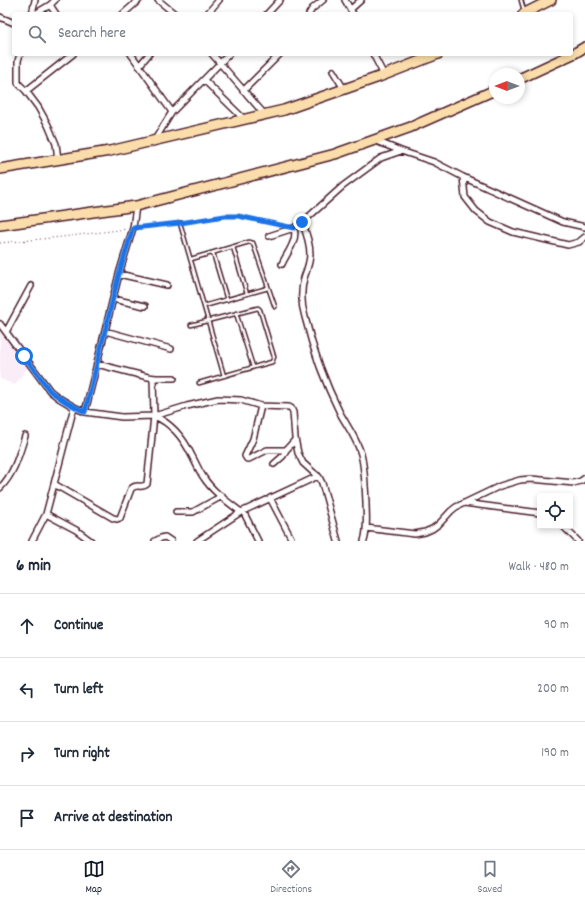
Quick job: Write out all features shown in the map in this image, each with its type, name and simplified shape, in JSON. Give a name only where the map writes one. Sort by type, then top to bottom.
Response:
[{"type":"highway","points":[[528,12],[551,0]]},
{"type":"highway","points":[[573,54],[585,47]]},
{"type":"highway","points":[[0,169],[110,151],[284,110],[433,56]]},
{"type":"highway","points":[[525,76],[569,56]]},
{"type":"highway","points":[[0,224],[136,206],[335,154],[411,127],[489,93]]},
{"type":"street","points":[[32,12],[35,0]]},
{"type":"street","points":[[38,12],[55,0]]},
{"type":"street","points":[[126,12],[139,0]]},
{"type":"street","points":[[158,0],[173,12]]},
{"type":"street","points":[[209,12],[220,0]]},
{"type":"street","points":[[269,12],[280,0]]},
{"type":"street","points":[[310,12],[323,0]]},
{"type":"street","points":[[345,0],[352,11],[361,0]]},
{"type":"street","points":[[50,5],[55,12]]},
{"type":"street","points":[[0,17],[12,22]]},
{"type":"street","points":[[19,56],[18,83],[38,107],[48,125],[56,144],[58,160]]},
{"type":"street","points":[[26,91],[70,56]]},
{"type":"street","points":[[132,56],[172,112]]},
{"type":"street","points":[[139,66],[147,56]]},
{"type":"street","points":[[214,56],[264,115]]},
{"type":"street","points":[[154,141],[172,112],[227,56]]},
{"type":"street","points":[[243,91],[278,56]]},
{"type":"street","points":[[374,56],[384,75]]},
{"type":"street","points":[[333,71],[344,89]]},
{"type":"street","points":[[204,80],[244,119]]},
{"type":"street","points":[[374,140],[401,152],[434,162],[463,177],[563,222],[585,227]]},
{"type":"street","points":[[269,236],[294,228],[343,186],[381,158],[401,152]]},
{"type":"street","points":[[463,177],[465,197],[476,210],[490,222],[513,232],[568,245],[579,242],[585,237]]},
{"type":"street","points":[[85,412],[119,274],[133,228],[136,206]]},
{"type":"street","points":[[302,222],[309,242],[310,255],[304,280],[302,298],[303,310],[307,327],[323,374],[340,413],[361,453],[364,477],[365,539],[370,541]]},
{"type":"street","points":[[282,264],[295,236],[294,228]]},
{"type":"street","points":[[119,274],[167,285]]},
{"type":"street","points":[[6,332],[32,286]]},
{"type":"street","points":[[113,299],[146,306]]},
{"type":"street","points":[[0,324],[50,391],[59,398],[85,412],[122,417],[154,416],[194,404],[218,399],[241,400],[261,406],[291,408],[298,453],[303,463],[318,476],[322,483],[337,540]]},
{"type":"street","points":[[105,331],[171,349]]},
{"type":"street","points":[[97,364],[153,378],[174,378]]},
{"type":"street","points":[[54,484],[114,518],[120,518],[131,489],[136,486],[143,487],[147,484],[154,416],[153,378]]},
{"type":"street","points":[[261,406],[252,439],[245,456],[246,458],[249,459],[267,450],[286,450]]},
{"type":"street","points":[[32,541],[46,514],[74,407]]},
{"type":"street","points":[[154,416],[161,419],[181,438],[204,478],[222,496],[242,512],[258,541]]},
{"type":"street","points":[[0,488],[6,483],[13,470],[25,436]]},
{"type":"street","points":[[274,464],[283,456],[295,440]]},
{"type":"street","points":[[197,541],[242,512],[318,476]]},
{"type":"street","points":[[366,528],[415,534],[425,532],[439,524],[451,511],[463,503],[500,486],[520,480],[532,479],[574,483],[585,478]]},
{"type":"street","points":[[176,512],[193,512],[222,496]]},
{"type":"street","points":[[270,498],[291,538]]},
{"type":"street","points":[[463,503],[537,513]]},
{"type":"street","points":[[46,514],[72,528],[91,541]]},
{"type":"street","points":[[566,529],[578,541]]},
{"type":"street","points":[[155,541],[166,537],[171,541]]},
{"type":"lane","points":[[520,0],[523,12]]},
{"type":"lane","points":[[180,223],[224,376]]},
{"type":"lane","points":[[190,259],[251,242],[254,244],[275,307]]},
{"type":"lane","points":[[233,247],[247,294]]},
{"type":"lane","points":[[213,253],[227,300]]},
{"type":"lane","points":[[204,306],[268,288]]},
{"type":"lane","points":[[191,325],[258,308],[260,310],[274,357],[272,362],[199,383]]},
{"type":"lane","points":[[236,313],[253,368]]},
{"type":"path","points":[[0,243],[180,223],[225,216],[238,216],[294,228]]},
{"type":"shaded area","points":[[0,325],[31,363],[15,385],[0,379]]},
{"type":"route","points":[[24,356],[50,391],[59,398],[85,412],[119,274],[133,228],[225,216],[238,216],[294,228],[302,222]]}]
